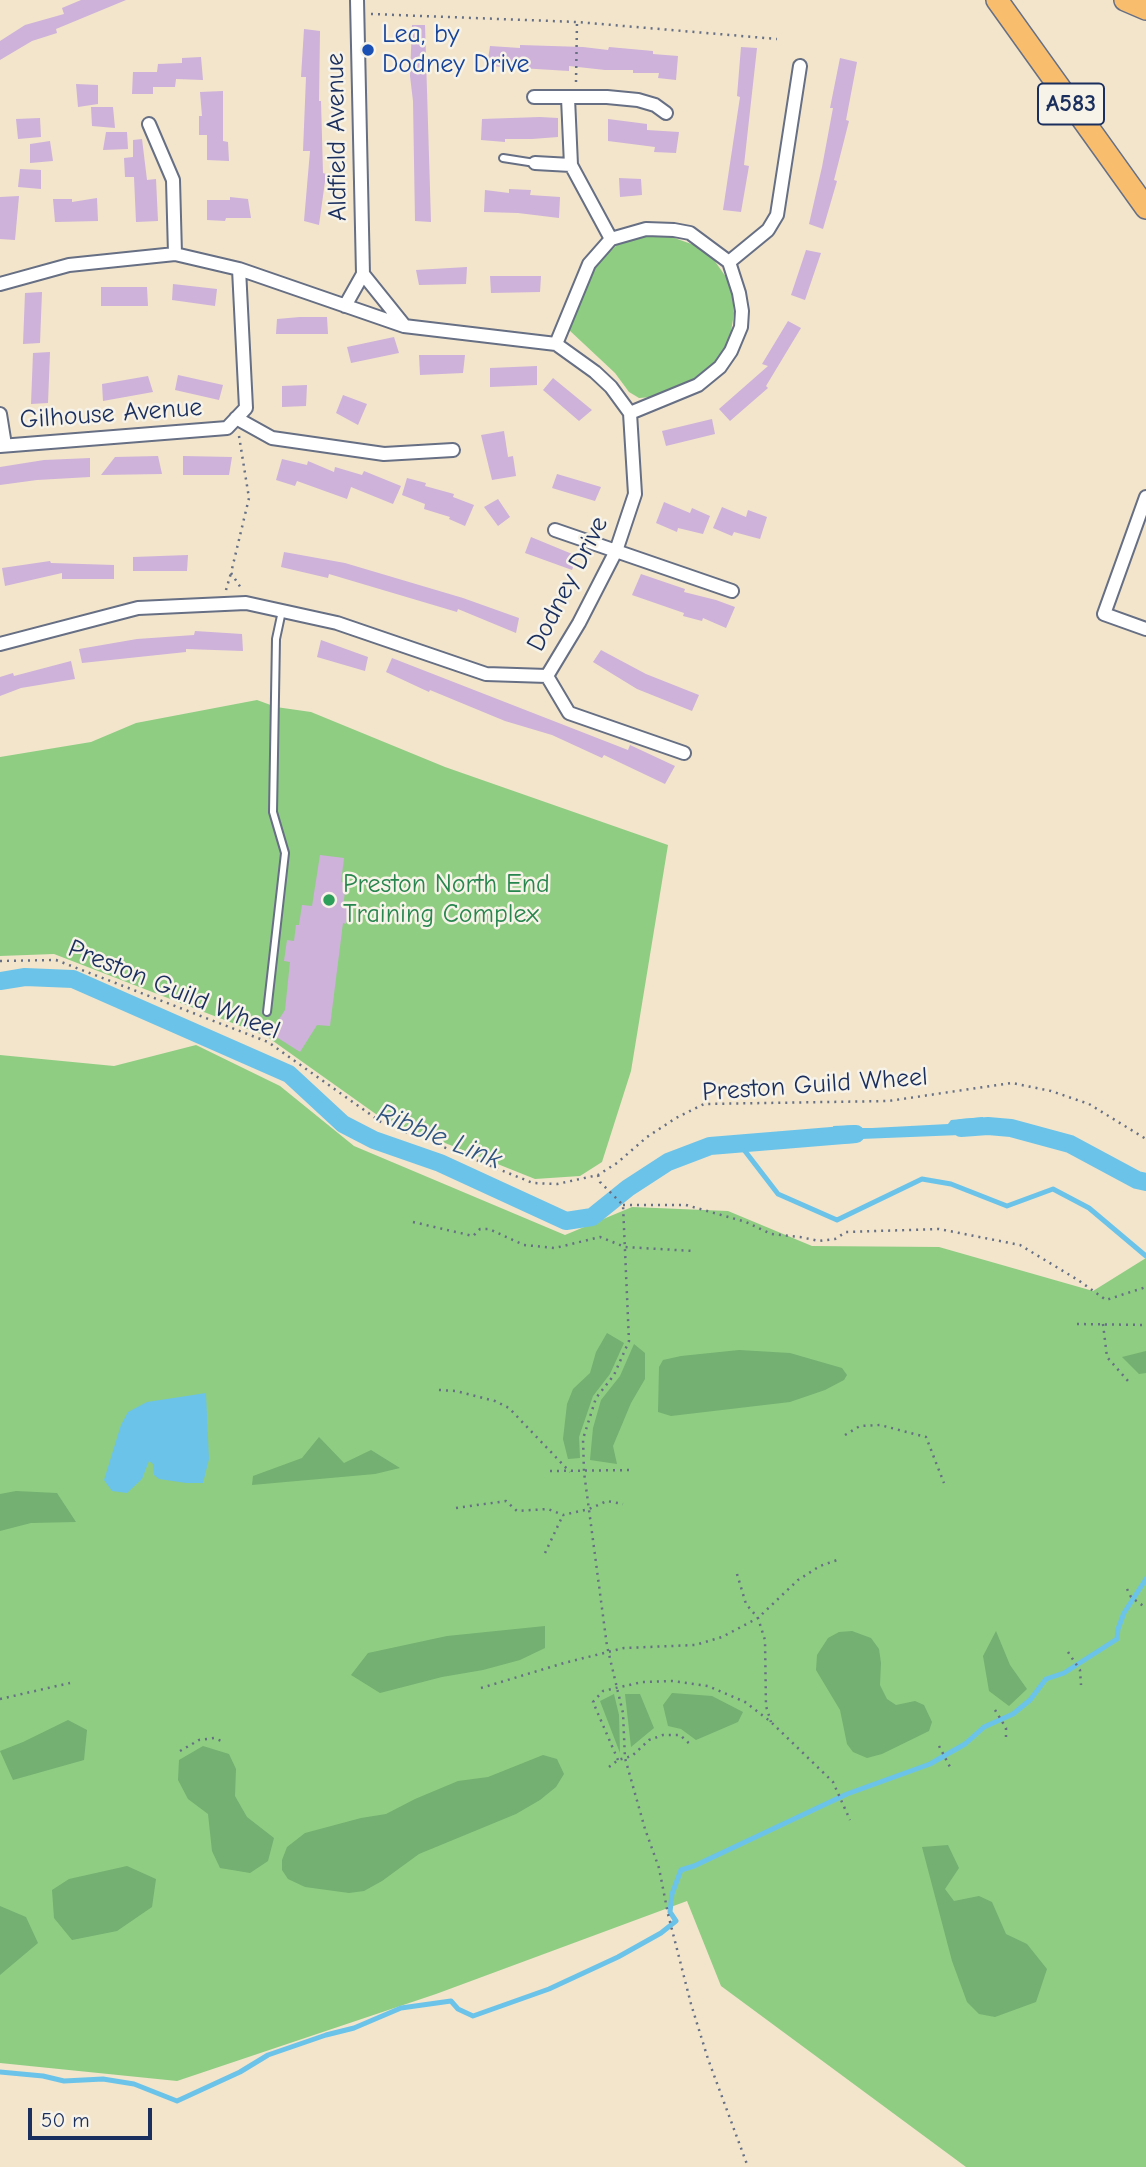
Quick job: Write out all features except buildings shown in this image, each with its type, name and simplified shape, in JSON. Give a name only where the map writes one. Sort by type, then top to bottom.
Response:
[{"type":"highway","name":"A583","points":[[997,0],[1146,208]]},
{"type":"highway","points":[[1125,0],[1146,9]]},
{"type":"street","name":"Aldfield Avenue","points":[[356,0],[363,274]]},
{"type":"street","points":[[729,262],[768,230],[777,215],[800,66]]},
{"type":"street","points":[[534,97],[607,97],[638,100],[655,105],[666,113]]},
{"type":"street","points":[[572,98],[571,165],[611,239]]},
{"type":"street","points":[[149,124],[173,180],[175,254]]},
{"type":"street","points":[[535,163],[571,165]]},
{"type":"street","points":[[0,284],[69,265],[175,254],[239,269],[404,326],[556,344],[595,372],[611,387],[630,413],[698,385],[720,367],[731,352],[741,327],[742,311],[729,262],[690,233],[646,229],[611,239],[589,264],[556,344]]},
{"type":"street","name":"Gilhouse Avenue","points":[[3,446],[227,428],[246,408],[239,269]]},
{"type":"street","points":[[345,306],[363,274],[404,326]]},
{"type":"street","name":"Dodney Drive","points":[[0,644],[138,608],[252,604],[337,623],[486,674],[547,676],[579,623],[616,551],[635,494],[630,413]]},
{"type":"street","points":[[0,414],[3,446]]},
{"type":"street","points":[[236,418],[272,438],[384,454],[453,450]]},
{"type":"street","points":[[1146,497],[1104,614],[1146,629]]},
{"type":"street","points":[[555,530],[732,591]]},
{"type":"street","points":[[547,676],[569,713],[684,753]]},
{"type":"lane","points":[[503,158],[535,163]]},
{"type":"lane","points":[[267,1012],[285,853],[273,812],[276,639],[282,611]]},
{"type":"path","points":[[357,14],[577,22],[777,39]]},
{"type":"path","points":[[572,98],[577,22]]},
{"type":"path","points":[[236,418],[249,498],[231,573],[252,604]]},
{"type":"path","name":"Preston Guild Wheel","points":[[0,961],[56,960],[268,1042],[381,1122],[533,1183],[557,1184],[598,1175],[676,1118],[704,1104],[888,1101],[1012,1083],[1051,1091],[1089,1104],[1146,1139]]},
{"type":"path","points":[[598,1175],[600,1182],[622,1205],[629,1341],[614,1375],[596,1398],[583,1439],[584,1472],[609,1652],[623,1713],[625,1758],[659,1868],[668,1914],[705,2048],[748,2167]]},
{"type":"path","points":[[622,1205],[686,1205],[746,1222],[771,1234],[819,1241],[835,1239],[846,1232],[939,1228],[1020,1245],[1106,1300],[1146,1287]]},
{"type":"path","points":[[413,1222],[473,1236],[480,1229],[489,1229],[524,1245],[555,1248],[600,1237],[625,1247],[693,1251]]},
{"type":"path","points":[[1077,1324],[1146,1325]]},
{"type":"path","points":[[1103,1325],[1107,1357],[1128,1381]]},
{"type":"path","points":[[439,1390],[456,1391],[495,1401],[509,1408],[570,1472]]},
{"type":"path","points":[[845,1435],[860,1426],[880,1425],[926,1437],[944,1483]]},
{"type":"path","points":[[550,1471],[634,1470]]},
{"type":"path","points":[[456,1508],[506,1501],[517,1511],[548,1508],[563,1515],[589,1509],[607,1501],[623,1504]]},
{"type":"path","points":[[545,1553],[563,1515]]},
{"type":"path","points":[[481,1688],[624,1648],[695,1645],[722,1637],[758,1618],[798,1580],[820,1566],[841,1559]]},
{"type":"path","points":[[737,1574],[746,1604],[758,1618],[765,1640],[766,1706],[771,1722]]},
{"type":"path","points":[[1128,1590],[1131,1597],[1146,1608]]},
{"type":"path","points":[[1068,1652],[1080,1670],[1081,1685]]},
{"type":"path","points":[[618,1760],[593,1702],[603,1691],[642,1682],[672,1681],[708,1686],[745,1702],[771,1722],[833,1782],[850,1819]]},
{"type":"path","points":[[0,1699],[70,1683]]},
{"type":"path","points":[[995,1710],[1004,1724],[1006,1738]]},
{"type":"path","points":[[609,1767],[618,1760],[632,1756],[649,1740],[663,1735],[680,1735],[691,1745]]},
{"type":"path","points":[[180,1751],[199,1741],[214,1738],[224,1742]]},
{"type":"path","points":[[939,1746],[950,1768]]},
{"type":"green space","points":[[666,235],[697,246],[714,260],[731,284],[734,313],[731,332],[724,350],[706,373],[681,387],[652,397],[639,398],[629,392],[615,373],[568,329],[596,265],[620,242],[642,236]]},
{"type":"green space","name":"Preston North End Training Complex","points":[[257,700],[276,707],[311,712],[445,767],[668,845],[631,1071],[602,1162],[580,1176],[535,1179],[380,1117],[266,1036],[54,954],[0,956],[0,757],[91,742],[136,723]]},
{"type":"green space","points":[[196,1045],[280,1086],[354,1146],[565,1235],[632,1207],[728,1211],[812,1246],[939,1247],[1093,1291],[1146,1258],[1146,2167],[966,2167],[721,1986],[687,1901],[436,1994],[177,2081],[0,2063],[0,1055],[114,1066]]},
{"type":"green space","points":[[607,1333],[624,1343],[610,1374],[593,1396],[579,1437],[580,1458],[568,1459],[563,1439],[567,1404],[573,1389],[590,1373],[596,1352]]},
{"type":"green space","points":[[634,1344],[645,1353],[645,1379],[631,1403],[613,1446],[617,1464],[590,1460],[593,1428],[601,1400],[620,1376]]},
{"type":"green space","points":[[739,1350],[790,1353],[842,1368],[847,1375],[844,1380],[825,1390],[790,1402],[671,1416],[658,1412],[659,1367],[663,1360]]},
{"type":"green space","points":[[1146,1351],[1146,1373],[1139,1374],[1122,1357]]},
{"type":"green space","points":[[319,1437],[344,1463],[371,1450],[400,1468],[375,1474],[252,1485],[253,1476],[302,1458]]},
{"type":"green space","points":[[16,1491],[57,1493],[76,1522],[31,1523],[0,1531],[0,1494]]},
{"type":"green space","points":[[545,1626],[545,1648],[520,1660],[483,1670],[442,1677],[380,1693],[351,1675],[368,1653],[447,1636]]},
{"type":"green space","points":[[852,1631],[871,1638],[879,1649],[880,1685],[887,1699],[896,1705],[915,1701],[924,1705],[932,1722],[929,1731],[882,1754],[867,1758],[853,1752],[847,1744],[840,1710],[816,1670],[817,1655],[828,1638],[839,1632]]},
{"type":"green space","points":[[996,1631],[1010,1665],[1027,1689],[1009,1706],[989,1691],[983,1656]]},
{"type":"green space","points":[[672,1693],[712,1696],[743,1712],[738,1722],[696,1740],[681,1729],[668,1726],[663,1705]]},
{"type":"green space","points":[[614,1694],[619,1715],[620,1753],[600,1701]]},
{"type":"green space","points":[[625,1694],[640,1694],[654,1728],[631,1747]]},
{"type":"green space","points":[[68,1720],[87,1730],[84,1760],[13,1780],[0,1751]]},
{"type":"green space","points":[[203,1746],[229,1754],[236,1769],[235,1796],[247,1817],[274,1838],[268,1861],[250,1873],[220,1868],[212,1851],[208,1814],[188,1799],[178,1780],[179,1760]]},
{"type":"green space","points":[[543,1755],[557,1759],[564,1774],[556,1787],[540,1800],[516,1814],[419,1854],[364,1891],[349,1893],[305,1887],[288,1879],[282,1870],[282,1860],[287,1847],[305,1833],[386,1814],[458,1781],[488,1777]]},
{"type":"green space","points":[[948,1845],[959,1868],[945,1889],[954,1901],[979,1896],[992,1902],[1006,1934],[1027,1944],[1047,1969],[1036,2002],[995,2017],[979,2014],[967,2002],[952,1961],[922,1847]]},
{"type":"green space","points":[[127,1866],[156,1879],[152,1907],[117,1931],[72,1940],[54,1918],[52,1890],[69,1879]]},
{"type":"green space","points":[[0,1906],[26,1917],[38,1943],[0,1975]]},
{"type":"water","points":[[983,1117],[985,1134],[861,1139],[855,1143],[836,1144],[833,1126],[855,1125],[872,1128],[948,1124],[951,1120]]},
{"type":"water","points":[[206,1393],[209,1459],[203,1483],[159,1479],[154,1475],[153,1464],[149,1461],[142,1479],[127,1493],[112,1491],[104,1480],[121,1425],[128,1412],[147,1402]]},
{"type":"waterway","name":"Ribble Link","points":[[0,981],[25,977],[73,979],[289,1074],[343,1124],[374,1140],[440,1163],[566,1221],[592,1217],[628,1188],[668,1162],[710,1146],[856,1134]]},
{"type":"waterway","name":"Ribble Link","points":[[961,1128],[1011,1128],[1070,1144],[1137,1180],[1146,1182]]},
{"type":"waterway","points":[[738,1142],[778,1194],[837,1220],[922,1179],[951,1184],[1007,1206],[1053,1189],[1089,1208],[1146,1256]]},
{"type":"waterway","points":[[0,2072],[64,2081],[103,2079],[134,2084],[177,2101],[240,2072],[268,2055],[354,2028],[401,2008],[451,2001],[458,2009],[473,2016],[549,1989],[618,1957],[661,1933],[676,1921],[670,1912],[672,1894],[681,1870],[847,1794],[930,1764],[965,1744],[984,1727],[1013,1714],[1030,1700],[1046,1679],[1064,1673],[1117,1639],[1124,1613],[1146,1579]]},
{"type":"place","name":"Lea, by Dodney Drive","points":[[368,50]]},
{"type":"place","name":"Preston North End Training Complex","points":[[329,900]]}]
